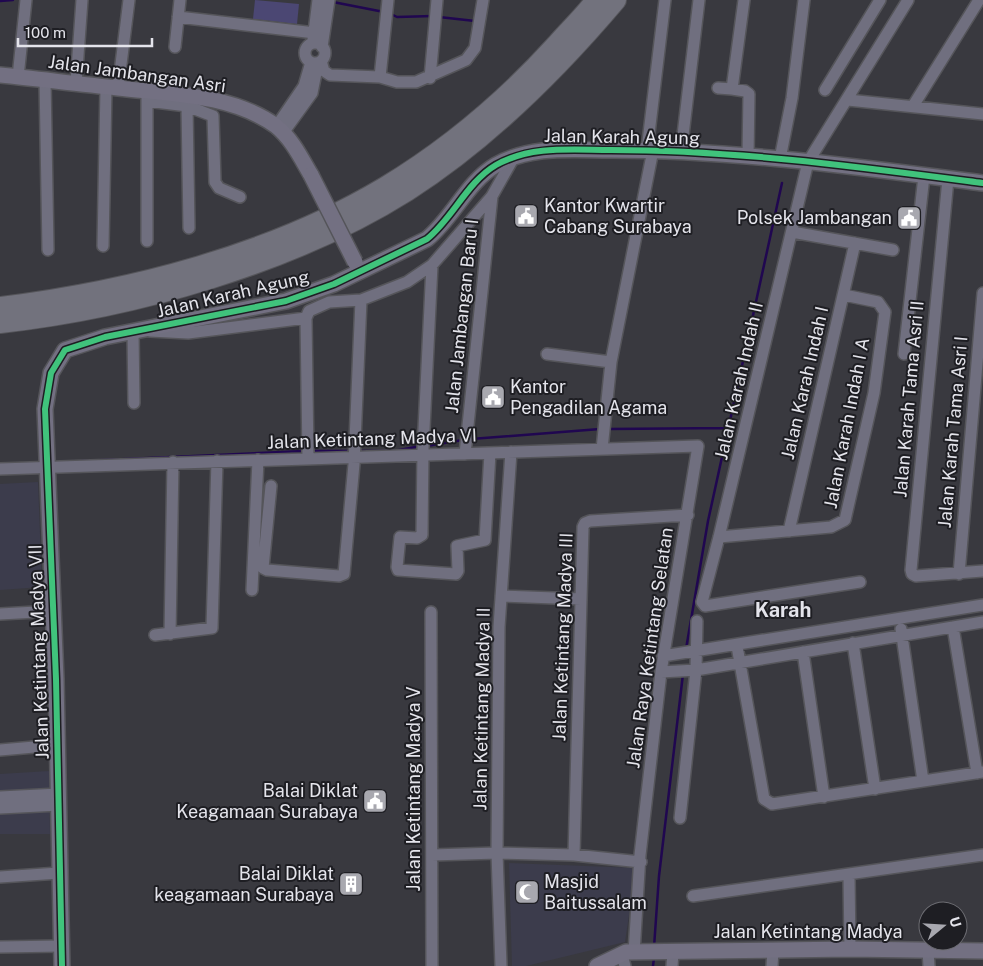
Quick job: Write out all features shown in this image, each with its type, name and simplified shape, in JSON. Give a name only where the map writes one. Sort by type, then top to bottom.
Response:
[{"type":"highway","points":[[0,307],[54,300],[149,281],[255,246],[308,226],[355,204],[386,187],[451,142],[494,106],[519,84],[596,0]]},
{"type":"highway","points":[[0,323],[112,305],[158,294],[240,268],[320,237],[364,216],[409,190],[450,161],[519,104],[574,48],[616,0]]},
{"type":"street","points":[[76,83],[82,0]]},
{"type":"street","points":[[102,246],[112,87],[129,0]]},
{"type":"street","points":[[175,47],[180,0]]},
{"type":"street","points":[[323,4],[316,41],[305,53],[317,62],[324,71],[330,74],[380,77],[409,83],[430,78],[462,63],[473,52],[483,0]]},
{"type":"street","points":[[602,449],[612,362],[650,150],[665,0]]},
{"type":"street","points":[[681,152],[699,0]]},
{"type":"street","points":[[732,89],[744,0]]},
{"type":"street","points":[[780,159],[792,98],[804,0]]},
{"type":"street","points":[[825,90],[880,0]]},
{"type":"street","name":"Jalan Karah Indah II","points":[[860,582],[705,606],[702,602],[808,162],[908,0]]},
{"type":"street","points":[[913,106],[979,0]]},
{"type":"street","points":[[18,77],[25,1]]},
{"type":"street","points":[[380,77],[387,8]]},
{"type":"street","points":[[430,78],[436,9]]},
{"type":"street","points":[[178,17],[316,41],[325,54],[317,62],[309,86],[280,130]]},
{"type":"street","name":"Jalan Jambangan Asri","points":[[0,75],[112,87],[147,96],[218,101],[259,116],[280,130],[294,145],[357,267]]},
{"type":"street","points":[[45,80],[48,250]]},
{"type":"street","points":[[718,88],[745,90],[749,94],[748,156]]},
{"type":"street","points":[[147,240],[147,96],[188,106],[213,117],[215,182],[220,188],[240,197]]},
{"type":"street","points":[[848,100],[983,114]]},
{"type":"street","points":[[188,106],[189,228]]},
{"type":"street","name":"Jalan Karah Agung","points":[[73,346],[286,301],[315,292],[357,267],[427,239],[438,229],[488,171],[514,157],[543,150],[650,150],[748,156],[983,183]]},
{"type":"street","name":"Jalan Jambangan Baru I","points":[[466,444],[492,196],[514,157]]},
{"type":"street","points":[[904,354],[924,176]]},
{"type":"street","name":"Jalan Karah Tama Asri II","points":[[948,179],[911,570],[916,576],[959,574]]},
{"type":"street","points":[[309,451],[306,318],[309,311],[329,302],[361,300],[407,282],[432,265],[492,196]]},
{"type":"street","points":[[792,232],[894,250]]},
{"type":"street","name":"Jalan Karah Indah I","points":[[789,531],[855,244]]},
{"type":"street","points":[[432,265],[423,449],[422,535],[417,538],[400,537],[397,567],[399,571],[451,574],[458,571],[457,546],[481,542],[485,539],[490,453]]},
{"type":"street","name":"Jalan Karah Tama Asri I","points":[[959,574],[983,293]]},
{"type":"street","name":"Jalan Karah Indah I A","points":[[719,537],[831,527],[843,522],[847,517],[874,393],[885,312],[878,302],[844,295]]},
{"type":"street","points":[[271,486],[263,568],[267,570],[341,576],[346,571],[361,300]]},
{"type":"street","points":[[134,403],[137,331],[167,334],[188,333],[306,318]]},
{"type":"street","name":"Jalan Ketintang Madya VII","points":[[62,966],[54,611],[45,409],[51,373],[60,355],[73,346]]},
{"type":"street","points":[[546,354],[612,362]]},
{"type":"street","name":"Jalan Ketintang Madya VI","points":[[0,469],[47,462],[258,460],[309,451],[423,449],[466,444],[490,453],[698,446]]},
{"type":"street","name":"Jalan Raya Ketintang Selatan","points":[[628,958],[663,656],[698,446]]},
{"type":"street","name":"Jalan Ketintang Madya II","points":[[501,966],[497,852],[499,627],[511,452]]},
{"type":"street","points":[[252,590],[258,460]]},
{"type":"street","points":[[155,635],[212,628],[217,461]]},
{"type":"street","points":[[170,634],[173,462]]},
{"type":"street","name":"Jalan Ketintang Madya III","points":[[574,856],[583,527],[585,523],[688,515]]},
{"type":"street","points":[[959,574],[983,571]]},
{"type":"street","points":[[501,596],[581,598]]},
{"type":"street","points":[[663,656],[737,646],[983,606]]},
{"type":"street","points":[[0,614],[54,611]]},
{"type":"street","name":"Jalan Ketintang Madya V","points":[[431,612],[432,966]]},
{"type":"street","points":[[899,619],[903,635],[923,781]]},
{"type":"street","points":[[680,818],[693,670],[689,653],[697,621]]},
{"type":"street","points":[[661,672],[693,670],[740,663],[983,622]]},
{"type":"street","points":[[737,646],[764,799],[772,804],[980,772],[953,627]]},
{"type":"street","points":[[853,644],[875,789]]},
{"type":"street","points":[[802,652],[824,797]]},
{"type":"street","points":[[0,750],[57,745]]},
{"type":"street","points":[[0,797],[16,802]]},
{"type":"street","points":[[0,808],[16,802],[59,799]]},
{"type":"street","points":[[432,855],[497,852],[639,860]]},
{"type":"street","points":[[693,896],[849,876],[983,855]]},
{"type":"street","points":[[0,877],[59,873]]},
{"type":"street","points":[[849,876],[850,949]]},
{"type":"street","points":[[0,948],[62,946]]},
{"type":"street","name":"Jalan Ketintang Madya","points":[[597,966],[628,958],[773,951],[850,949],[928,958],[983,951]]},
{"type":"street","points":[[772,966],[773,951]]},
{"type":"shaded area","points":[[255,0],[299,4],[297,24],[253,19]]},
{"type":"shaded area","points":[[38,482],[42,587],[0,590],[0,484]]},
{"type":"shaded area","points":[[49,771],[50,834],[0,834],[0,774]]},
{"type":"shaded area","points":[[509,863],[636,868],[625,942],[526,966],[512,966]]},
{"type":"waterway","points":[[0,1],[13,0]]},
{"type":"waterway","points":[[333,2],[384,12]]},
{"type":"waterway","points":[[389,13],[397,17],[433,16]]},
{"type":"waterway","points":[[439,17],[475,21]]},
{"type":"waterway","points":[[686,649],[708,521],[782,183]]},
{"type":"waterway","points":[[608,429],[729,428]]},
{"type":"waterway","points":[[471,439],[600,429]]},
{"type":"waterway","points":[[426,446],[463,440]]},
{"type":"waterway","points":[[359,451],[394,451],[421,446]]},
{"type":"waterway","points":[[82,461],[303,451]]},
{"type":"waterway","points":[[311,451],[351,451]]},
{"type":"waterway","points":[[654,947],[659,876],[683,674]]},
{"type":"waterway","points":[[653,966],[654,958]]},
{"type":"cycle path","points":[[62,966],[56,679],[45,409],[51,373],[65,350],[105,337],[286,301],[334,284],[427,239],[445,221],[468,190],[486,172],[510,159],[538,151],[658,151],[751,156],[983,183]]},
{"type":"place","name":"Kantor Kwartir Cabang Surabaya","points":[[526,216]]},
{"type":"place","name":"Polsek Jambangan","points":[[909,218]]},
{"type":"place","name":"Kantor Pengadilan Agama","points":[[493,397]]},
{"type":"place","name":"Balai Diklat Keagamaan Surabaya","points":[[375,801]]},
{"type":"place","name":"Balai Diklat keagamaan Surabaya","points":[[351,884]]},
{"type":"place","name":"Masjid Baitussalam","points":[[527,892]]},
{"type":"district","name":"Karah","points":[[783,610]]}]
